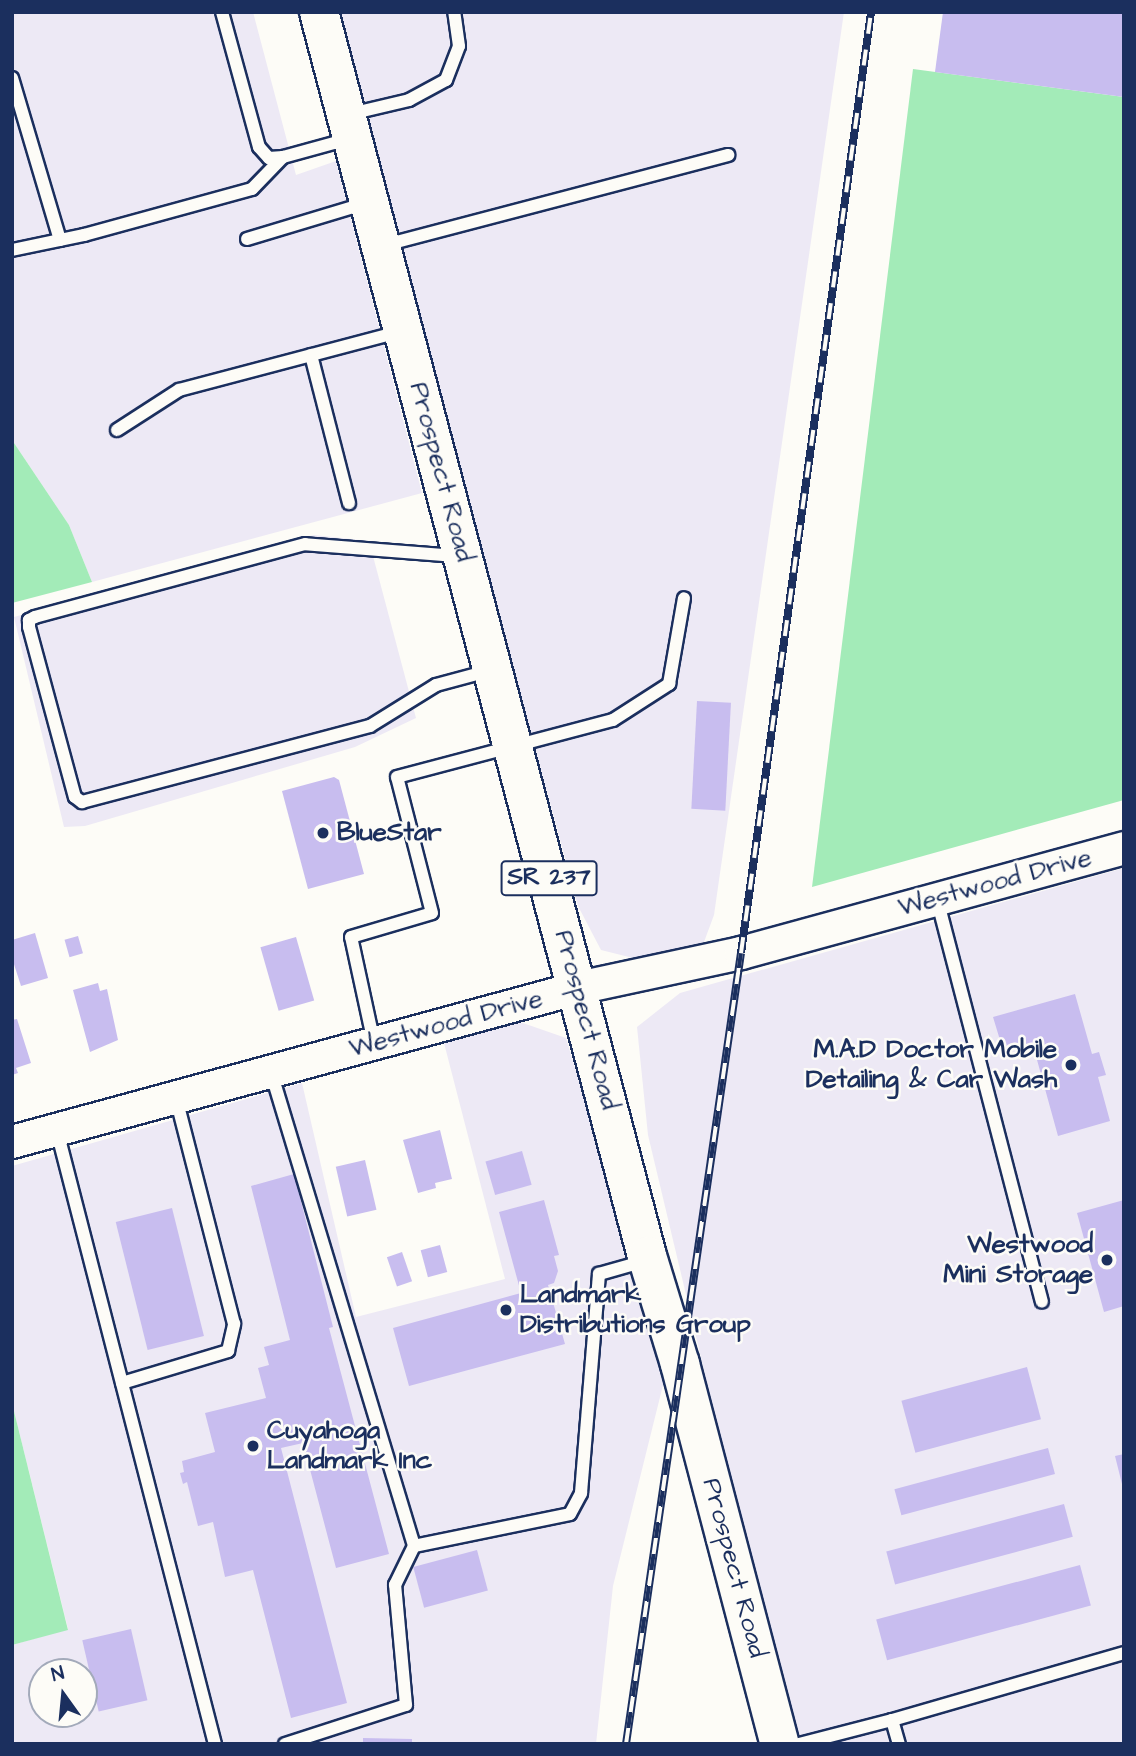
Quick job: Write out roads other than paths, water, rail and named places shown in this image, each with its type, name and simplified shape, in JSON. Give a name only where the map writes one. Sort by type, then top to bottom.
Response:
[{"type":"main road","name":"Prospect Road","points":[[319,12],[648,1260],[680,1364],[780,1744]]},
{"type":"street","name":"Westwood Drive","points":[[12,1142],[578,988],[741,953],[1124,848]]},
{"type":"lane","points":[[222,12],[259,147],[269,158],[283,157],[409,100],[446,80],[459,46],[454,12]]},
{"type":"lane","points":[[12,78],[60,240]]},
{"type":"lane","points":[[381,246],[728,155]]},
{"type":"lane","points":[[12,250],[60,240],[252,189],[283,157]]},
{"type":"lane","points":[[247,239],[369,202]]},
{"type":"lane","points":[[117,430],[179,390],[404,331]]},
{"type":"lane","points":[[311,355],[349,503]]},
{"type":"lane","points":[[464,557],[305,544],[34,617],[29,620],[29,626],[75,797],[89,803],[370,726],[436,685],[494,669]]},
{"type":"lane","points":[[374,1044],[351,937],[432,913],[397,776],[613,720],[668,684],[684,598]]},
{"type":"lane","points":[[937,899],[1042,1302]]},
{"type":"lane","points":[[271,1072],[414,1546],[395,1585],[406,1705],[285,1744]]},
{"type":"lane","points":[[122,1383],[228,1351],[234,1324],[176,1097]]},
{"type":"lane","points":[[57,1130],[215,1744]]},
{"type":"lane","points":[[414,1546],[570,1514],[581,1493],[600,1274],[648,1260]]},
{"type":"lane","points":[[799,1744],[1124,1654]]},
{"type":"lane","points":[[892,1720],[899,1744]]},
{"type":"railway","points":[[626,1744],[741,953],[871,12]]},
{"type":"place","name":"BlueStar","points":[[323,833]]},
{"type":"place","name":"M.A.D Doctor Mobile Detailing & Car Wash","points":[[1071,1065]]},
{"type":"place","name":"Westwood Mini Storage","points":[[1107,1260]]},
{"type":"place","name":"Landmark Distributions Group","points":[[506,1310]]},
{"type":"place","name":"Cuyahoga Landmark Inc","points":[[253,1446]]}]
